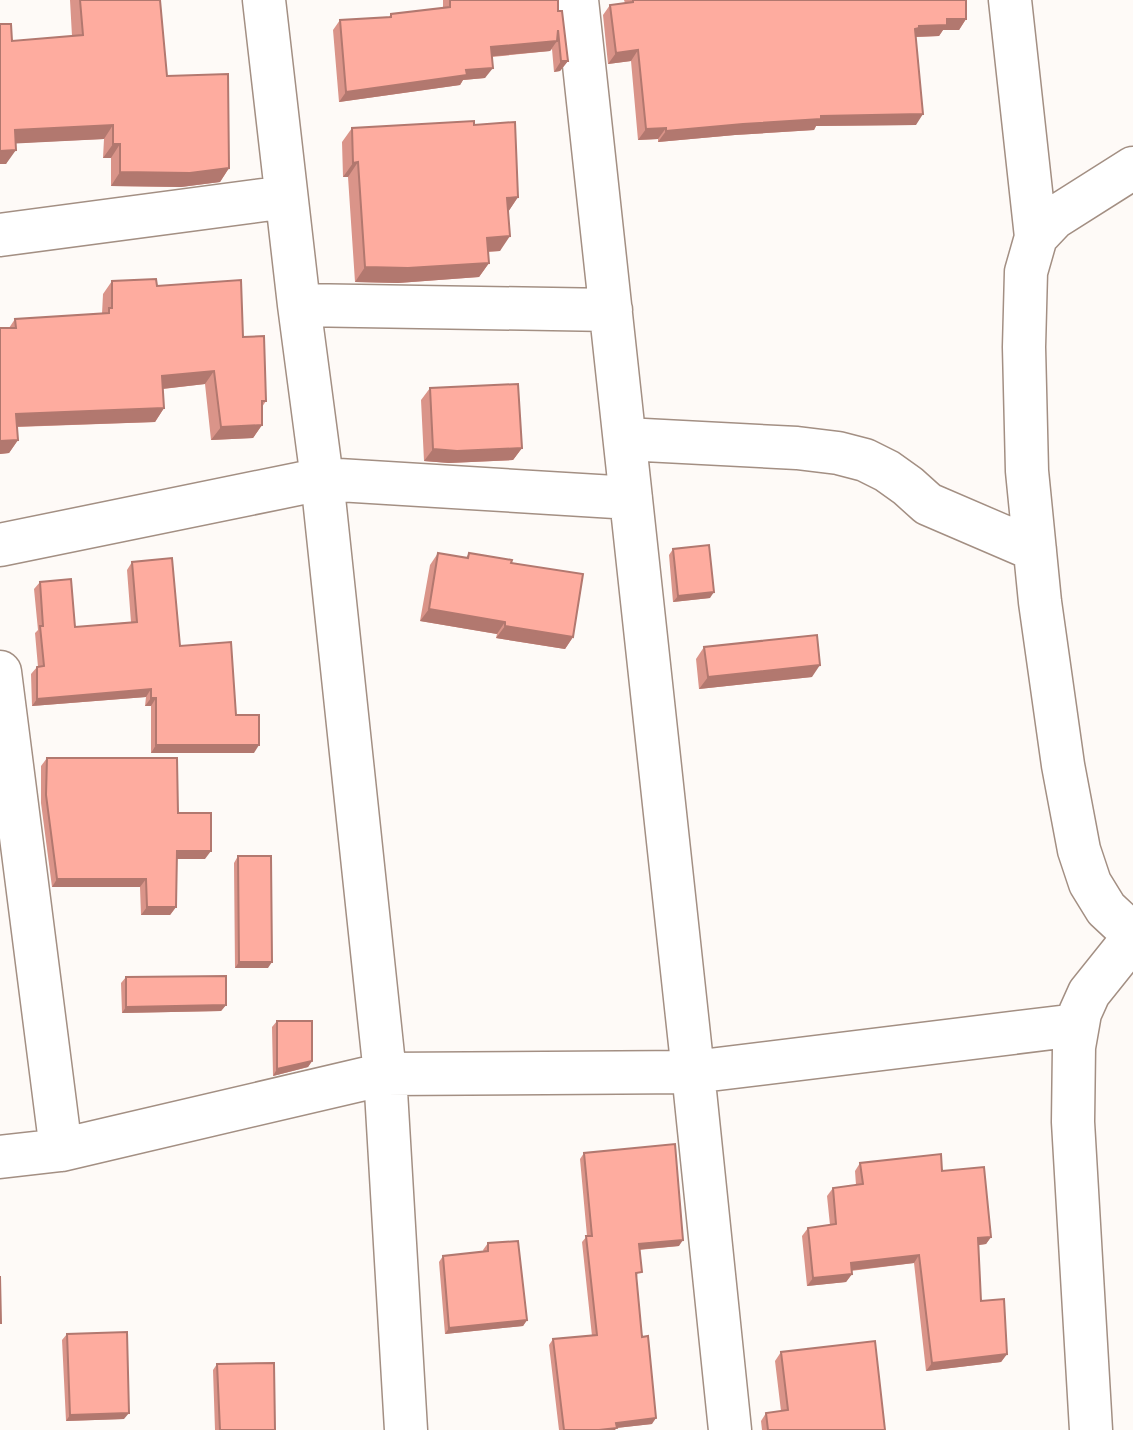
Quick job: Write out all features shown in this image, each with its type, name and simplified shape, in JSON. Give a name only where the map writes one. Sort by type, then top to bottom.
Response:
[{"type":"street","points":[[264,0],[322,479],[385,1074],[397,1429]]},
{"type":"street","points":[[577,0],[730,1430]]},
{"type":"street","points":[[1010,0],[1036,237],[1026,272],[1024,309],[1027,471],[1040,602],[1063,765],[1079,850],[1090,883],[1106,909],[1133,930]]},
{"type":"street","points":[[1036,237],[1054,218],[1133,168]]},
{"type":"street","points":[[0,235],[286,197]]},
{"type":"street","points":[[299,305],[611,310]]},
{"type":"street","points":[[625,439],[797,448],[865,460],[887,471],[928,504],[1035,550]]},
{"type":"street","points":[[0,545],[322,479],[631,498]]},
{"type":"street","points":[[0,672],[11,848],[61,1150]]},
{"type":"street","points":[[1091,1430],[1073,1122],[1074,1047],[1077,1025],[1089,993],[1133,938]]},
{"type":"street","points":[[0,1157],[61,1150],[385,1074],[693,1072],[1077,1025]]},
{"type":"building","points":[[80,0],[160,0],[167,76],[228,74],[229,168],[190,173],[120,172],[120,144],[113,144],[113,125],[15,130],[16,150],[0,151],[0,24],[11,24],[12,41],[83,35]]},
{"type":"building","points":[[450,0],[558,0],[568,61],[561,61],[558,30],[557,41],[491,47],[493,68],[466,70],[467,75],[346,92],[340,20],[391,17],[391,14],[450,7]]},
{"type":"building","points":[[633,0],[966,0],[966,19],[947,19],[947,25],[919,26],[915,29],[923,114],[821,116],[821,119],[666,131],[666,128],[646,129],[638,50],[616,53],[610,5]]},
{"type":"building","points":[[474,121],[474,125],[515,122],[518,197],[507,198],[510,236],[487,238],[489,263],[365,267],[358,162],[353,163],[352,128]]},
{"type":"building","points":[[156,279],[157,286],[241,280],[243,337],[264,336],[266,401],[262,401],[262,425],[221,427],[214,371],[162,376],[164,408],[16,414],[18,440],[0,441],[0,328],[16,328],[15,319],[109,313],[109,308],[112,308],[112,281]]},
{"type":"building","points":[[518,384],[522,448],[433,449],[430,388]]},
{"type":"building","points":[[709,545],[714,592],[678,596],[673,549]]},
{"type":"building","points":[[438,553],[468,558],[469,553],[583,574],[573,637],[429,609]]},
{"type":"building","points":[[172,558],[180,646],[231,642],[236,715],[259,715],[259,745],[156,745],[156,698],[151,698],[151,689],[37,699],[37,667],[44,666],[40,582],[71,579],[75,627],[137,622],[132,562]]},
{"type":"building","points":[[817,635],[820,665],[708,677],[704,647]]},
{"type":"building","points":[[47,758],[177,758],[178,813],[211,813],[211,851],[177,851],[176,907],[147,907],[146,879],[57,879],[46,795]]},
{"type":"building","points":[[238,856],[271,856],[272,962],[239,962]]},
{"type":"building","points":[[226,976],[226,1005],[126,1007],[126,977]]},
{"type":"building","points":[[277,1021],[312,1021],[312,1061],[277,1069]]},
{"type":"building","points":[[675,1144],[683,1240],[639,1244],[642,1272],[636,1273],[642,1337],[648,1336],[656,1418],[616,1423],[617,1428],[564,1430],[553,1339],[597,1335],[586,1236],[592,1236],[584,1153]]},
{"type":"building","points":[[941,1154],[942,1171],[984,1167],[991,1237],[978,1238],[981,1301],[1004,1299],[1007,1354],[932,1363],[919,1255],[851,1263],[852,1274],[813,1278],[808,1228],[836,1224],[833,1188],[863,1184],[860,1163]]},
{"type":"building","points":[[518,1241],[527,1320],[449,1328],[443,1256],[488,1251],[488,1243]]},
{"type":"building","points":[[127,1332],[129,1413],[70,1415],[67,1334]]},
{"type":"building","points":[[875,1341],[885,1430],[768,1430],[766,1413],[788,1410],[781,1352]]},
{"type":"building","points":[[274,1363],[275,1430],[220,1430],[217,1364]]}]
